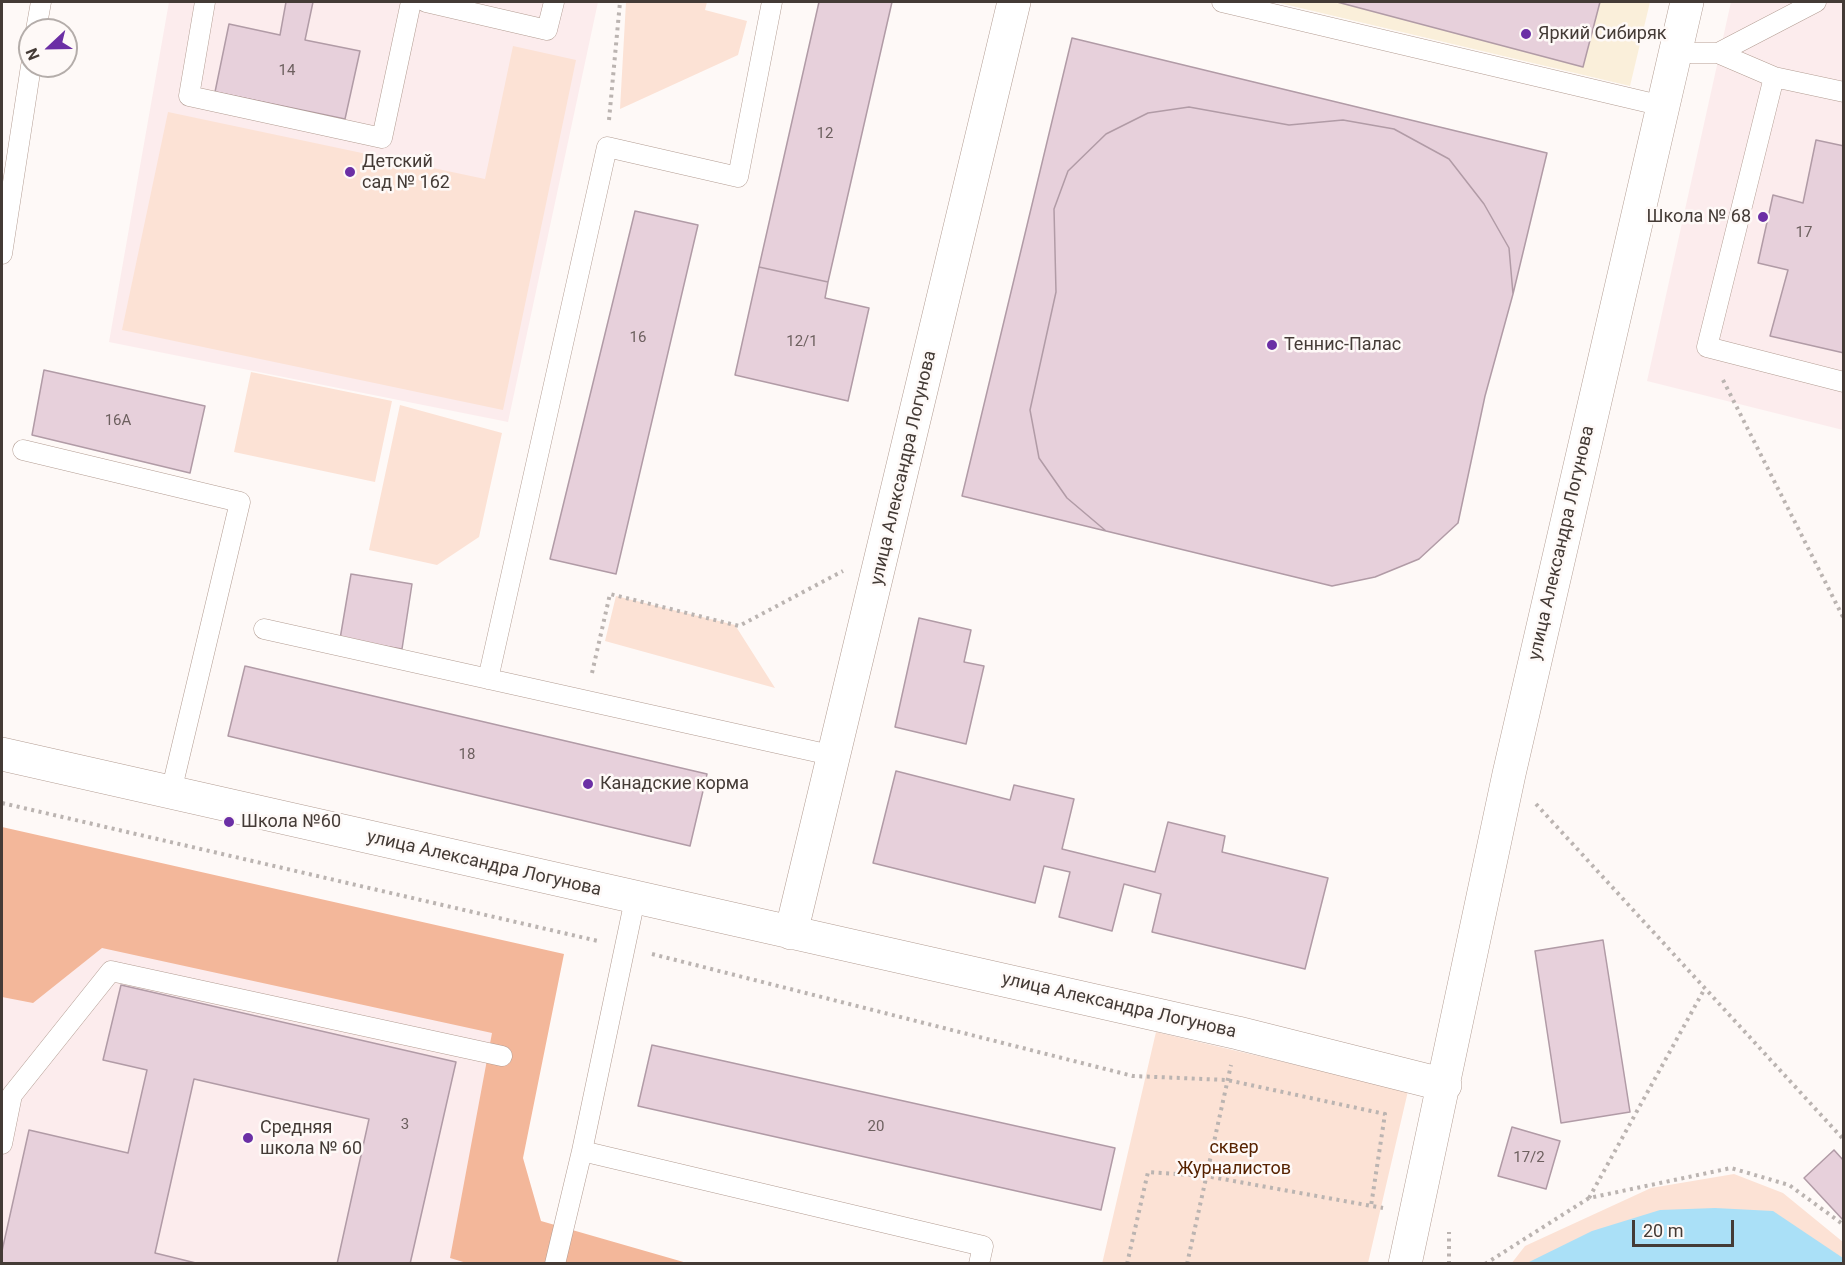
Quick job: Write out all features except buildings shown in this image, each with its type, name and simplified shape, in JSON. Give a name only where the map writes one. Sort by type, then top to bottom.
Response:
[{"type":"street","name":"улица Александра Логунова","points":[[791,933],[1014,2]]},
{"type":"street","name":"улица Александра Логунова","points":[[1405,1263],[1445,1085],[1509,774],[1687,2]]},
{"type":"street","name":"улица Александра Логунова","points":[[2,754],[635,899],[1238,1033],[1445,1085]]},
{"type":"lane","points":[[38,18],[41,2]]},
{"type":"lane","points":[[206,2],[189,96],[382,138],[411,2]]},
{"type":"lane","points":[[426,2],[547,30],[554,2]]},
{"type":"lane","points":[[488,679],[607,147],[738,177],[772,2]]},
{"type":"lane","points":[[1222,2],[1663,106]]},
{"type":"lane","points":[[1718,53],[1815,2]]},
{"type":"lane","points":[[1675,53],[1718,53],[1774,77],[1844,92]]},
{"type":"lane","points":[[1774,77],[1707,347],[1844,382]]},
{"type":"lane","points":[[2,254],[29,78]]},
{"type":"lane","points":[[22,450],[240,502],[171,792]]},
{"type":"lane","points":[[264,629],[835,756]]},
{"type":"lane","points":[[555,1263],[582,1151],[635,899]]},
{"type":"lane","points":[[2,1144],[12,1095],[111,971],[502,1056]]},
{"type":"lane","points":[[582,1151],[983,1246],[979,1263]]},
{"type":"path","points":[[607,147],[620,2]]},
{"type":"path","points":[[1707,347],[1844,619]]},
{"type":"path","points":[[585,700],[610,594],[739,626],[885,548]]},
{"type":"path","points":[[1509,774],[1844,1140]]},
{"type":"path","points":[[2,803],[624,948],[1132,1076],[1227,1080],[1385,1113],[1371,1206],[1206,1176],[1148,1172],[1127,1263]]},
{"type":"path","points":[[1589,1198],[1705,988]]},
{"type":"path","points":[[1186,1263],[1238,1033]]},
{"type":"path","points":[[1485,1263],[1589,1198],[1731,1168],[1789,1185],[1844,1225]]},
{"type":"shaded area","name":"Детский сад № 162","points":[[169,2],[598,2],[508,422],[109,342]]},
{"type":"shaded area","points":[[1275,2],[1650,2],[1630,86]]},
{"type":"shaded area","name":"Школа № 68","points":[[1731,2],[1843,2],[1843,430],[1647,381]]},
{"type":"shaded area","points":[[2,827],[564,954],[523,1158],[541,1221],[687,1263],[470,1264],[450,1258],[492,1033],[102,948],[33,1003],[2,997]]},
{"type":"shaded area","name":"Средняя школа № 60","points":[[2,908],[519,1033],[469,1242],[555,1263],[2,1264]]},
{"type":"green space","points":[[626,2],[707,2],[705,10],[747,21],[738,55],[620,109]]},
{"type":"green space","points":[[513,46],[576,60],[503,410],[122,330],[168,112],[485,179]]},
{"type":"green space","points":[[251,372],[392,401],[375,482],[234,452]]},
{"type":"green space","points":[[400,405],[502,433],[479,537],[437,565],[369,550]]},
{"type":"green space","points":[[616,596],[735,625],[775,688],[605,641]]},
{"type":"green space","name":"сквер Журналистов","points":[[1156,1032],[1408,1091],[1368,1263],[1102,1264]]},
{"type":"green space","points":[[1734,1174],[1783,1193],[1843,1242],[1843,1263],[1511,1264],[1525,1246],[1651,1188]]},
{"type":"water","points":[[1715,1208],[1773,1211],[1843,1258],[1843,1263],[1527,1263],[1592,1231],[1660,1210]]},
{"type":"place","name":"Яркий Сибиряк","points":[[1526,34]]},
{"type":"place","name":"Детский сад № 162","points":[[350,172]]},
{"type":"place","name":"Школа № 68","points":[[1763,217]]},
{"type":"place","name":"Теннис-Палас","points":[[1272,345]]},
{"type":"place","name":"Канадские корма","points":[[588,784]]},
{"type":"place","name":"Школа №60","points":[[229,822]]},
{"type":"place","name":"Средняя школа № 60","points":[[248,1138]]}]
